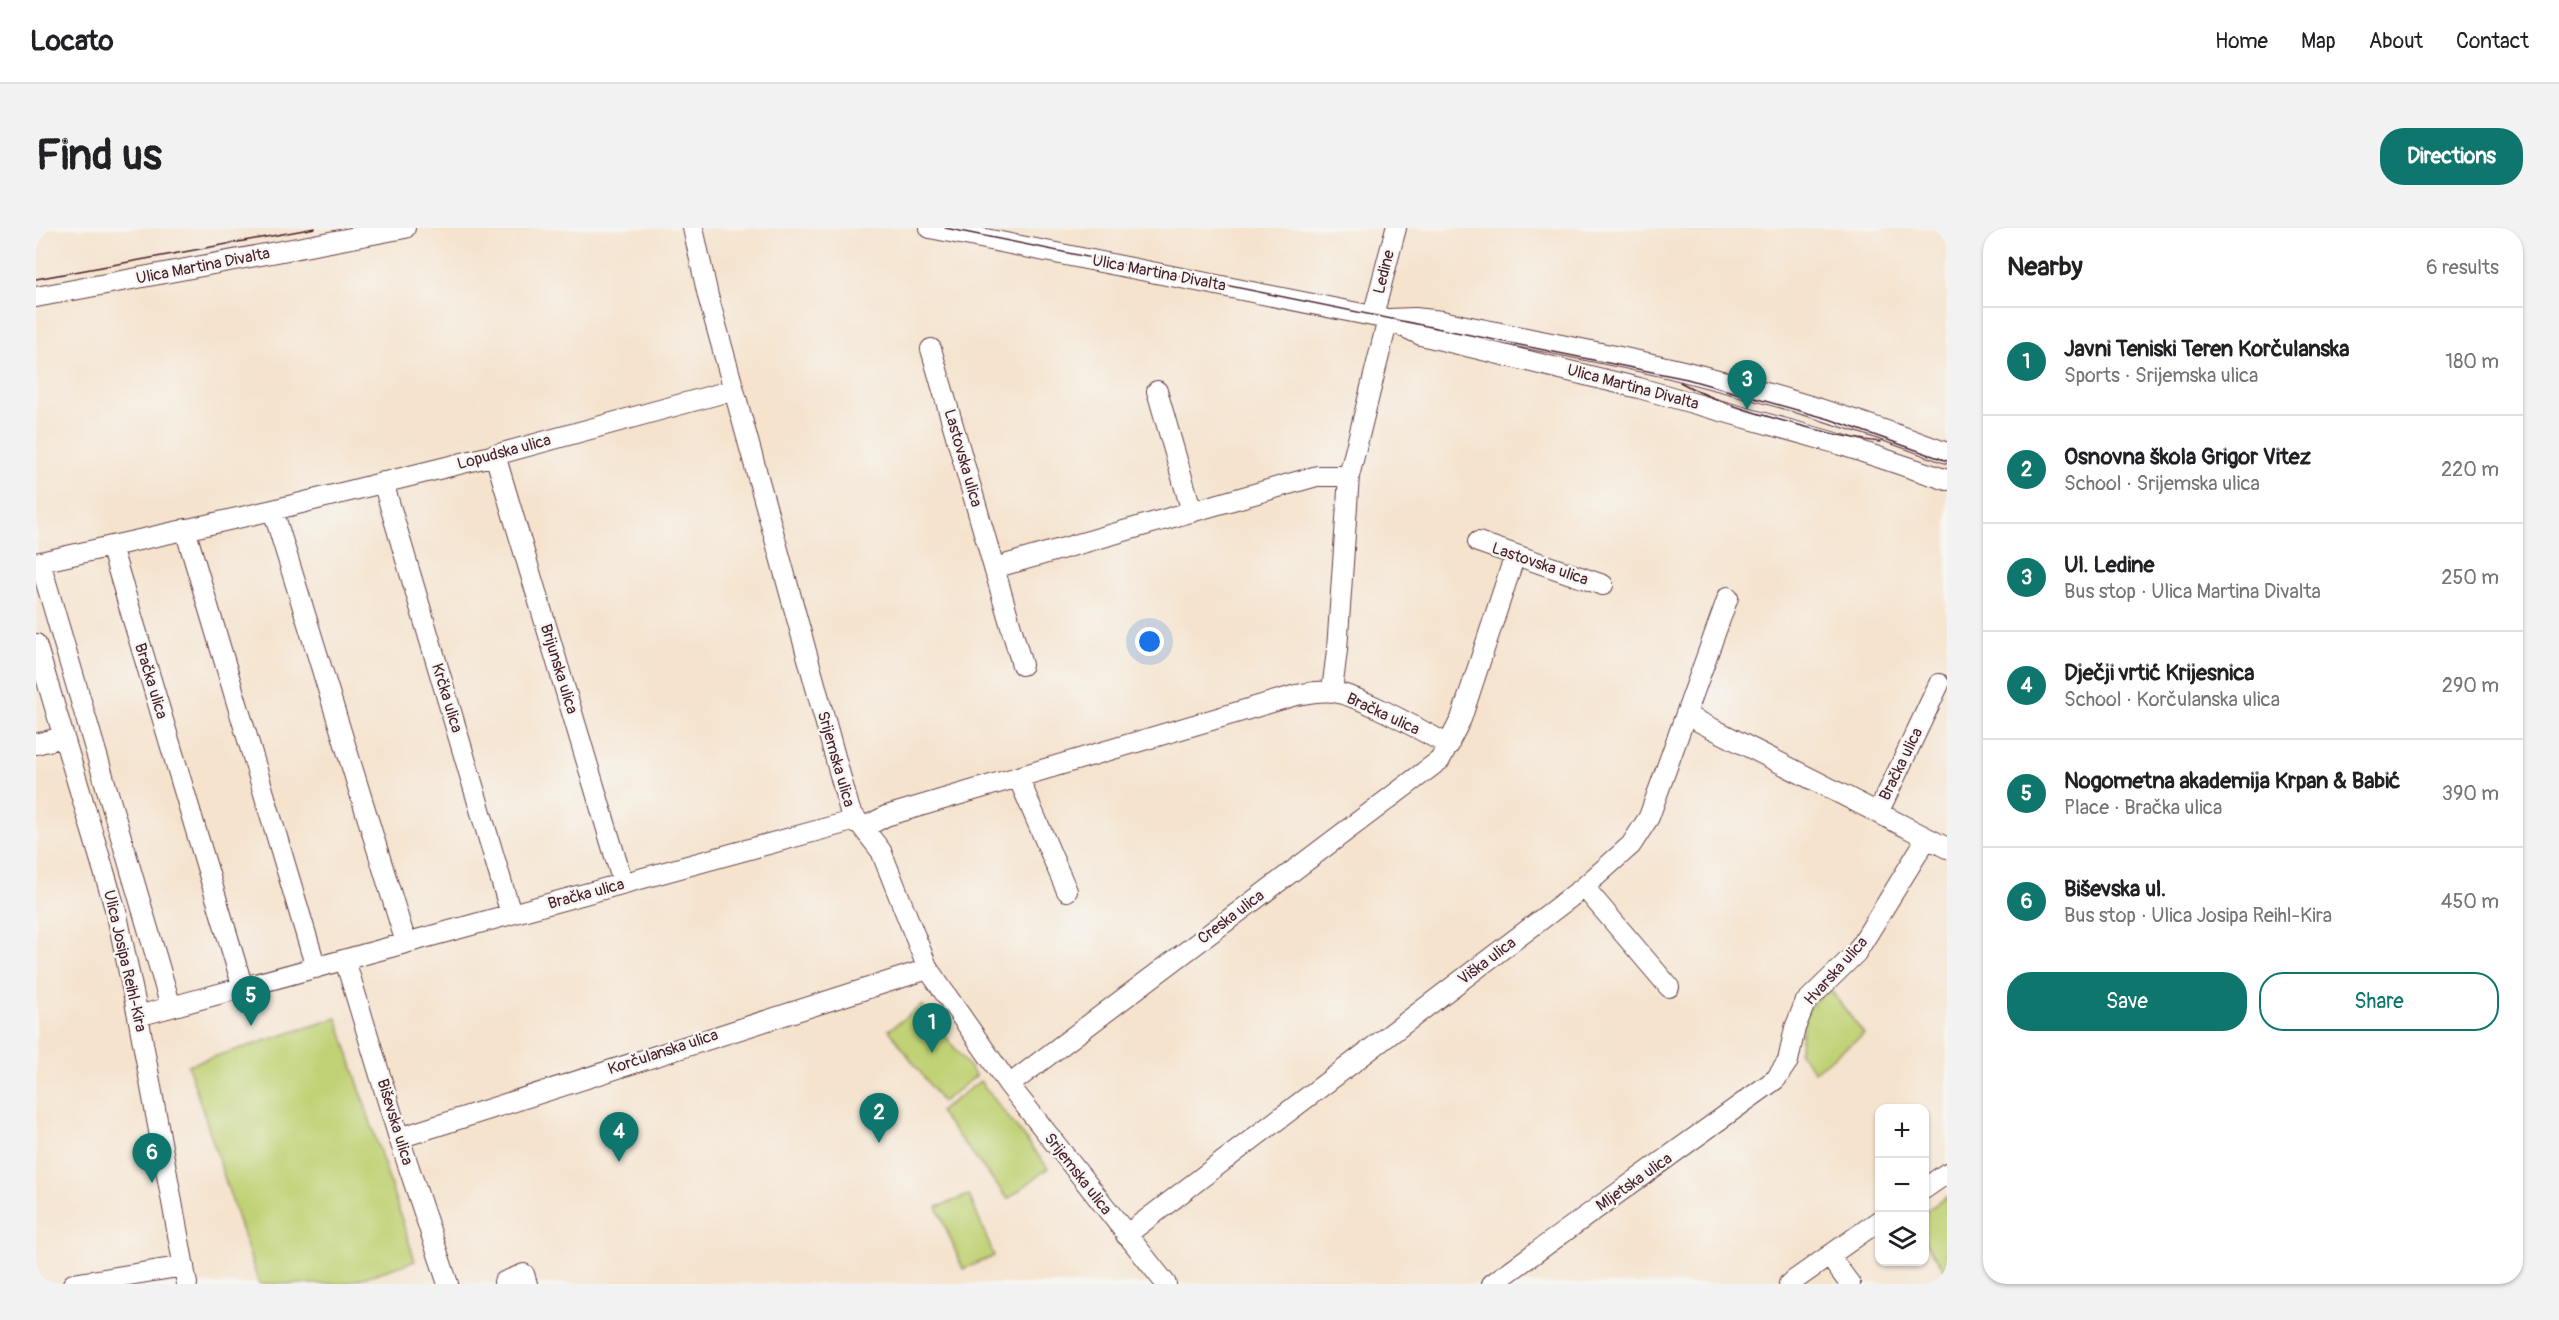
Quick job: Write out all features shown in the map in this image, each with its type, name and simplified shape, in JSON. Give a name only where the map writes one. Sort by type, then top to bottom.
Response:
[{"type":"street","name":"Ulica Martina Divalta","points":[[36,297],[405,228]]},
{"type":"street","name":"Srijemska ulica","points":[[693,228],[734,390],[846,798],[859,824],[881,850],[928,969],[1009,1084],[1166,1284]]},
{"type":"street","name":"Srijemska ulica","points":[[700,258],[707,228]]},
{"type":"street","name":"Ulica Martina Divalta","points":[[930,228],[1381,318],[1442,321],[1683,371],[1843,416],[1947,453]]},
{"type":"street","name":"Ledine","points":[[1381,318],[1396,228]]},
{"type":"street","name":"Ulica Martina Divalta","points":[[1381,318],[1421,335],[1640,388],[1839,444],[1947,480]]},
{"type":"street","points":[[1332,691],[1349,476],[1381,318]]},
{"type":"street","name":"Lastovska ulica","points":[[931,349],[1022,665]]},
{"type":"street","name":"Lopudska ulica","points":[[38,563],[273,510],[495,455],[734,390]]},
{"type":"street","points":[[1156,391],[1192,512]]},
{"type":"street","name":"Brijunska ulica","points":[[495,455],[623,883]]},
{"type":"street","points":[[994,568],[1317,476],[1349,476]]},
{"type":"street","name":"Krčka ulica","points":[[383,482],[512,914]]},
{"type":"street","points":[[273,510],[406,943]]},
{"type":"street","points":[[184,529],[316,968]]},
{"type":"street","name":"Lastovska ulica","points":[[1478,542],[1603,585]]},
{"type":"street","name":"Bračka ulica","points":[[111,546],[243,988]]},
{"type":"street","points":[[1449,745],[1461,719],[1515,555]]},
{"type":"street","points":[[38,563],[171,1007]]},
{"type":"street","name":"Viška ulica","points":[[1126,1235],[1584,887],[1639,836],[1649,817],[1728,597]]},
{"type":"street","name":"Ulica Josipa Reihl-Kira","points":[[36,644],[117,915],[138,1016],[185,1275]]},
{"type":"street","name":"Bračka ulica","points":[[1879,811],[1940,684]]},
{"type":"street","name":"Bračka ulica","points":[[138,1016],[623,883],[859,824],[1296,695],[1332,691],[1356,699],[1449,745]]},
{"type":"street","name":"Bračka ulica","points":[[1686,715],[1879,811],[1947,848]]},
{"type":"street","points":[[36,744],[63,737]]},
{"type":"street","name":"Creska ulica","points":[[1009,1084],[1424,773],[1440,760],[1449,745]]},
{"type":"street","points":[[1018,777],[1067,891]]},
{"type":"street","name":"Hvarska ulica","points":[[1776,1080],[1788,1061],[1795,1028],[1806,1003],[1856,953],[1927,838]]},
{"type":"street","points":[[1584,887],[1669,987]]},
{"type":"street","name":"Biševska ulica","points":[[345,960],[399,1137],[448,1284]]},
{"type":"street","name":"Korčulanska ulica","points":[[399,1137],[928,969]]},
{"type":"street","name":"Mljetska ulica","points":[[1492,1284],[1776,1080]]},
{"type":"street","points":[[1929,1186],[1947,1173]]},
{"type":"street","points":[[1789,1284],[1875,1224]]},
{"type":"street","points":[[1829,1256],[1850,1284]]},
{"type":"street","points":[[504,1282],[524,1274],[527,1284]]},
{"type":"street","points":[[73,1284],[185,1275]]},
{"type":"green space","points":[[1828,987],[1864,1034],[1814,1071],[1799,1052],[1805,1013]]},
{"type":"green space","points":[[922,1005],[976,1076],[942,1102],[889,1030]]},
{"type":"green space","points":[[337,1018],[415,1261],[344,1284],[259,1284],[188,1065]]},
{"type":"green space","points":[[980,1081],[1048,1168],[1008,1199],[939,1112]]},
{"type":"green space","points":[[969,1195],[994,1256],[963,1269],[937,1207]]},
{"type":"green space","points":[[1947,1197],[1947,1273],[1929,1248],[1929,1209]]},
{"type":"tram line","points":[[36,279],[315,228]]},
{"type":"tram line","points":[[945,228],[1687,379],[1829,419],[1947,461]]},
{"type":"tram line","points":[[1680,382],[1716,399],[1767,416],[1830,433],[1880,442]]},
{"type":"place","name":"Ul. Ledine","points":[[1747,410]]},
{"type":"place","name":"Nogometna akademija Krpan & Babić","points":[[251,1026]]},
{"type":"place","name":"Javni Teniski Teren Korčulanska","points":[[932,1053]]},
{"type":"place","name":"Osnovna škola Grigor Vitez","points":[[879,1143]]},
{"type":"place","name":"Dječji vrtić Krijesnica","points":[[619,1162]]},
{"type":"place","name":"Biševska ul.","points":[[152,1183]]}]
